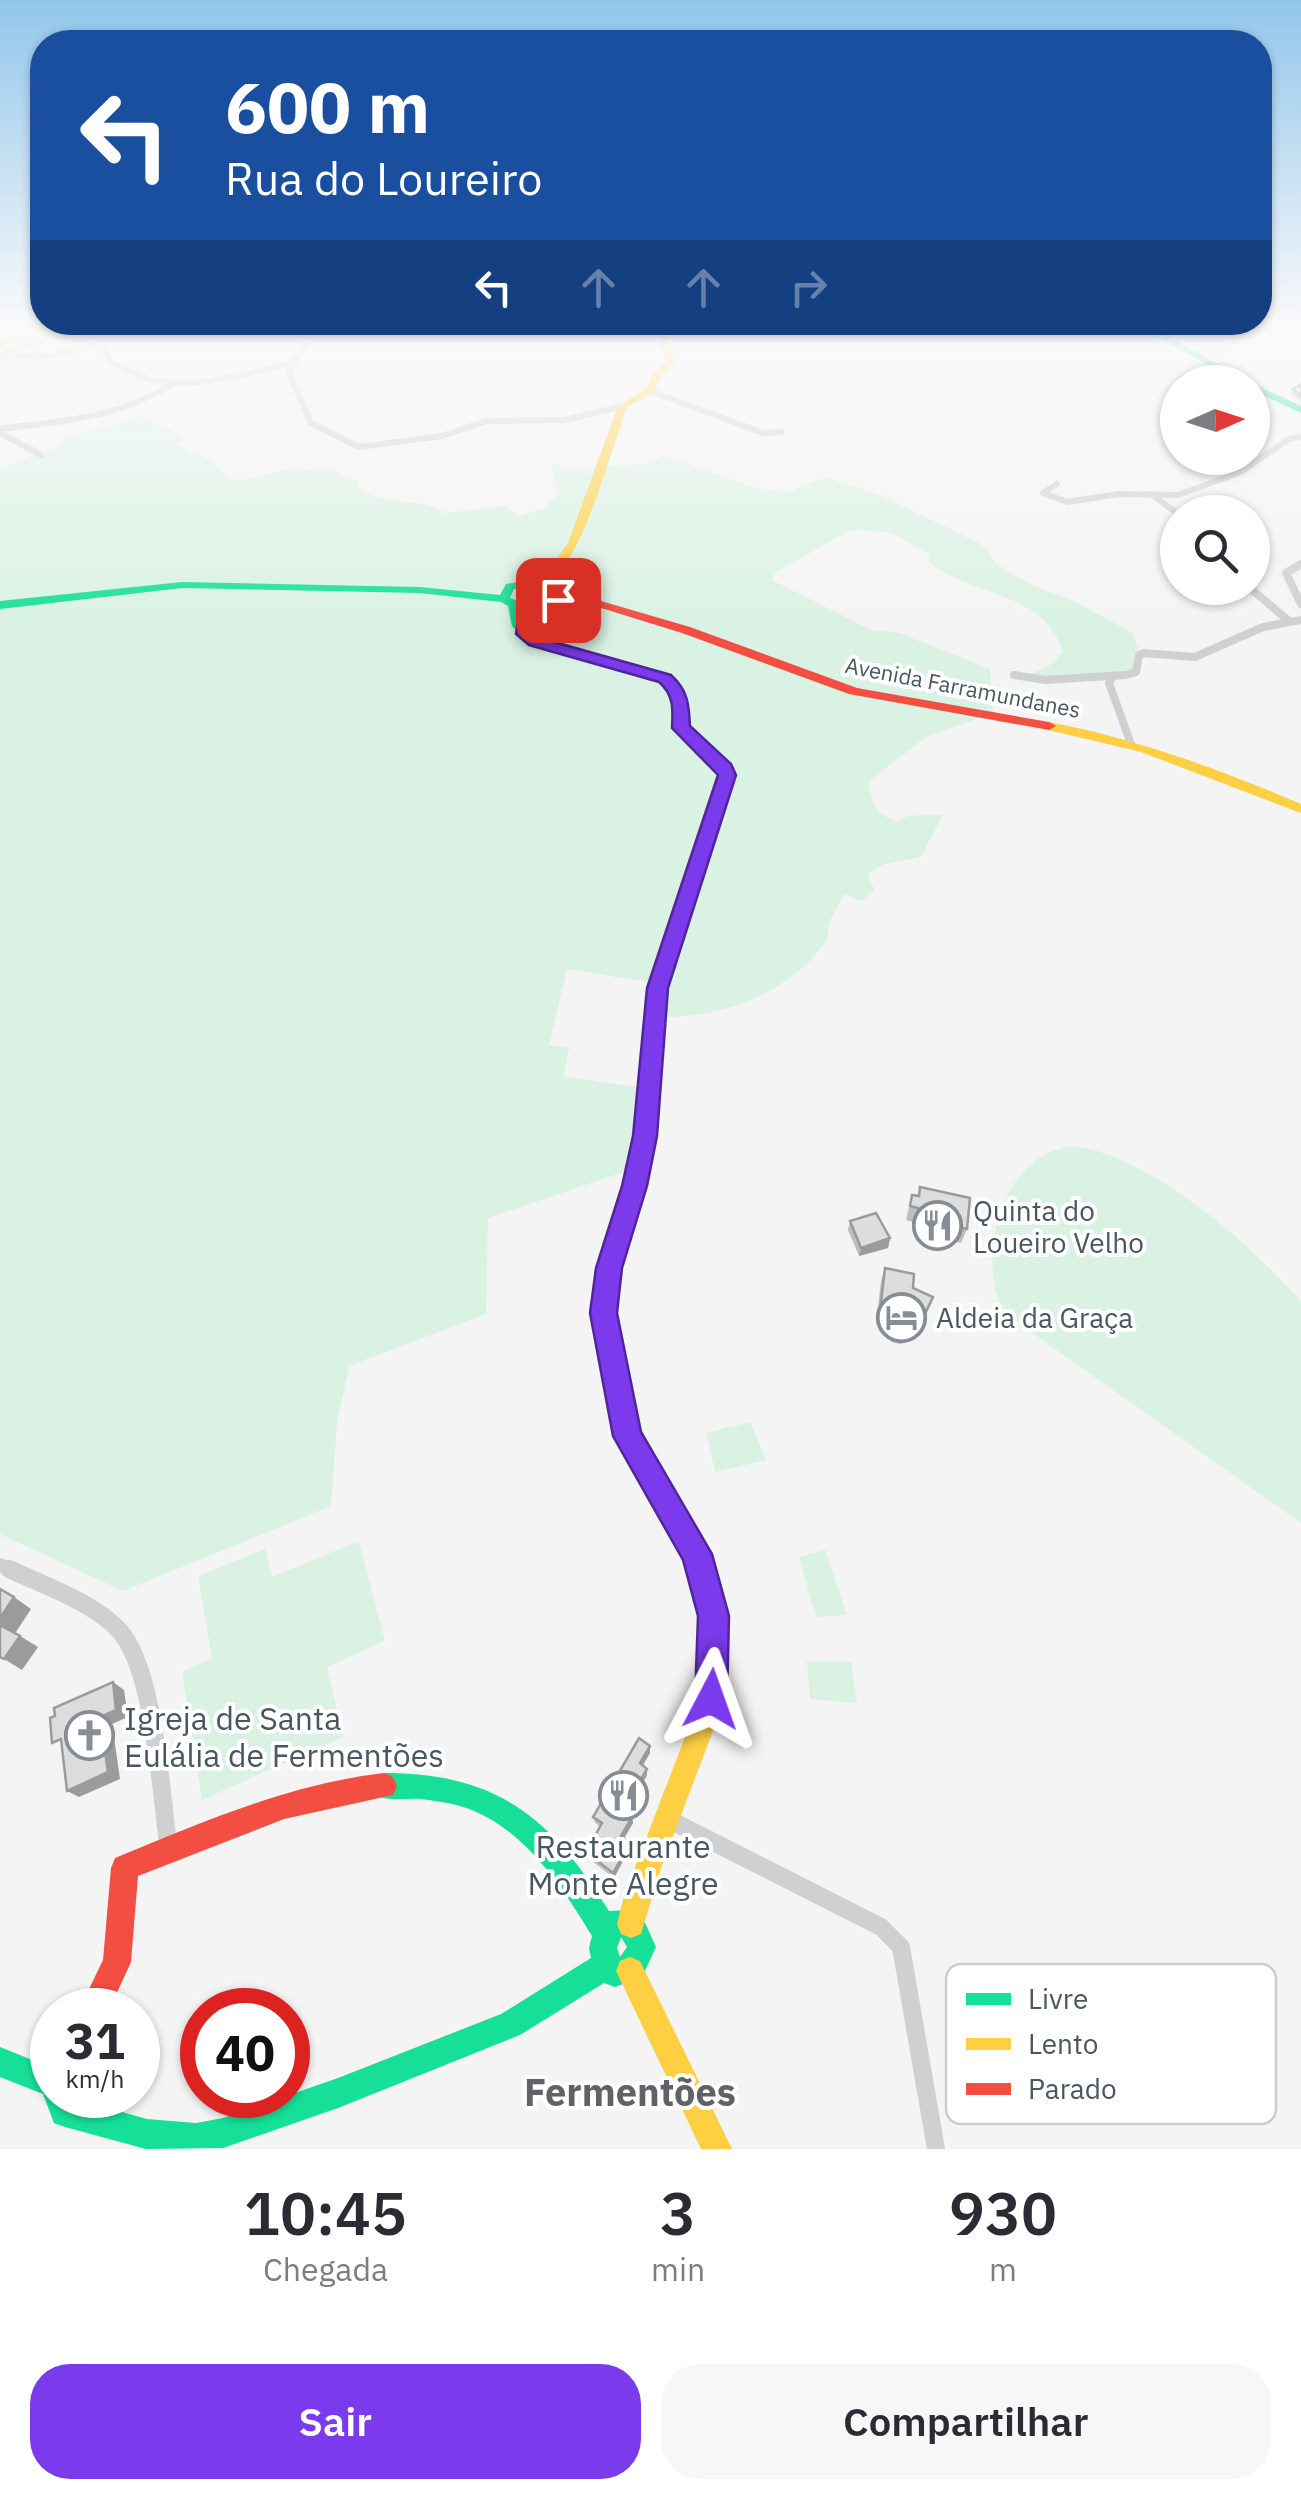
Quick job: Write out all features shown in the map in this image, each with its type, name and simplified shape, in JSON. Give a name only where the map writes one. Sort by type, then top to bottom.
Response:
[{"type":"main road","points":[[522,631],[524,618],[550,598],[558,565],[579,530],[616,424]]},
{"type":"main road","points":[[509,597],[558,565]]},
{"type":"main road","points":[[532,580],[550,598]]},
{"type":"main road","points":[[0,604],[182,585],[420,590],[550,598]]},
{"type":"main road","points":[[509,597],[522,631],[535,642],[665,678],[675,687],[681,704],[681,728],[725,768],[727,775],[657,988],[645,1136],[635,1186],[609,1268],[604,1313],[628,1436],[696,1554],[714,1616],[711,1699],[693,1760],[664,1817],[641,1878],[631,1924]]},
{"type":"main road","name":"Avenida Farramundanes","points":[[550,598],[616,609],[854,691],[1064,728],[1131,744],[1214,772],[1301,810]]},
{"type":"main road","points":[[105,1988],[117,1962],[124,1868],[322,1792],[382,1782],[438,1784],[479,1796],[520,1820],[564,1864],[606,1931]]},
{"type":"main road","points":[[615,1923],[631,1924],[638,1931],[642,1946],[638,1964],[630,1971],[616,1973],[606,1965],[600,1950],[606,1931],[615,1923]]},
{"type":"main road","points":[[87,2118],[147,2134],[196,2138],[223,2133],[338,2093],[510,2024],[606,1965]]},
{"type":"main road","points":[[630,1971],[717,2149]]},
{"type":"main road","points":[[0,2062],[30,2074]]},
{"type":"street","points":[[0,431],[50,424]]},
{"type":"street","points":[[314,424],[359,447],[433,438],[476,424]]},
{"type":"street","points":[[740,424],[763,433],[780,432]]},
{"type":"street","points":[[0,431],[41,455]]},
{"type":"street","points":[[1057,484],[1043,493],[1058,502],[1119,494],[1178,494],[1241,472],[1289,439],[1301,437]]},
{"type":"street","points":[[1154,496],[1160,500]]},
{"type":"street","points":[[1301,564],[1286,573],[1301,604]]},
{"type":"street","points":[[1270,605],[1289,621]]},
{"type":"street","points":[[1014,675],[1051,683],[1136,672],[1143,652],[1195,657],[1263,627],[1301,620]]},
{"type":"street","points":[[1113,676],[1109,682],[1112,694],[1131,744]]},
{"type":"street","points":[[0,1565],[105,1618],[126,1638],[143,1682],[169,1852]]},
{"type":"street","points":[[664,1817],[880,1927],[901,1947],[936,2149]]},
{"type":"green space","points":[[114,424],[157,424],[185,437],[174,444],[213,461],[223,473],[238,481],[299,466],[307,471],[323,466],[359,482],[358,489],[369,494],[428,505],[445,513],[505,506],[518,517],[546,507],[557,495],[552,462],[568,469],[651,463],[664,456],[761,490],[790,492],[824,477],[878,494],[977,542],[989,551],[995,563],[1033,586],[1067,598],[1133,633],[1138,650],[1133,670],[1128,674],[1067,680],[1027,676],[1050,665],[1063,652],[1040,617],[946,573],[929,562],[930,555],[892,533],[848,531],[776,572],[772,580],[871,630],[899,633],[990,669],[993,713],[926,737],[868,782],[876,808],[891,819],[943,814],[921,857],[884,864],[868,874],[874,890],[861,901],[845,894],[831,919],[826,942],[808,962],[771,990],[728,1008],[681,1017],[657,1017],[647,982],[567,969],[549,1045],[569,1048],[563,1076],[642,1088],[630,1170],[488,1218],[486,1314],[349,1366],[337,1423],[331,1506],[123,1591],[0,1534],[0,469],[30,456],[42,456],[67,437]]},
{"type":"green space","points":[[1073,1146],[1135,1166],[1166,1184],[1227,1229],[1301,1301],[1301,1523],[1003,1312],[992,1263],[1001,1211],[1012,1187],[1028,1167],[1048,1153]]},
{"type":"green space","points":[[750,1422],[766,1460],[715,1472],[706,1433]]},
{"type":"green space","points":[[359,1541],[385,1641],[327,1667],[343,1737],[202,1800],[182,1672],[212,1658],[198,1576],[265,1549],[272,1577]]},
{"type":"green space","points":[[825,1550],[847,1615],[816,1617],[799,1557]]},
{"type":"green space","points":[[807,1661],[851,1662],[857,1703],[810,1699]]},
{"type":"building","points":[[920,1187],[970,1198],[967,1229],[919,1224],[918,1208],[910,1206],[912,1195],[919,1196]]},
{"type":"building","points":[[876,1213],[890,1238],[861,1248],[850,1221]]},
{"type":"building","name":"Aldeia da Graça","points":[[885,1268],[914,1274],[913,1288],[933,1297],[923,1318],[907,1315],[905,1332],[895,1330],[897,1314],[880,1311]]},
{"type":"building","points":[[0,1589],[14,1597],[0,1618]]},
{"type":"building","points":[[0,1625],[20,1636],[4,1659],[0,1657]]},
{"type":"building","name":"Igreja de Santa Eulália de Fermentões","points":[[113,1682],[116,1710],[100,1717],[108,1772],[67,1791],[61,1739],[52,1743],[50,1718],[55,1716],[54,1708]]},
{"type":"building","name":"Restaurante Monte Alegre","points":[[639,1738],[650,1746],[640,1763],[647,1769],[623,1810],[632,1817],[621,1836],[630,1843],[613,1873],[586,1852],[602,1823],[593,1817]]},
{"type":"traffic: fast","points":[[540,581],[558,588],[561,596],[547,606],[533,609],[504,599],[510,586],[540,581]]},
{"type":"traffic: fast","points":[[0,605],[182,585],[420,590],[504,599]]},
{"type":"traffic: fast","points":[[513,607],[518,626],[535,641],[665,679],[679,701],[681,728],[725,768],[727,775],[657,988],[645,1136],[635,1186],[609,1268],[604,1313],[627,1436],[696,1554],[713,1616],[709,1707]]},
{"type":"traffic: fast","points":[[384,1786],[424,1786],[458,1792],[489,1804],[517,1822],[564,1870],[605,1931]]},
{"type":"traffic: fast","points":[[615,1923],[631,1924],[642,1947],[632,1967],[615,1973],[603,1948],[615,1923]]},
{"type":"traffic: fast","points":[[87,2118],[147,2134],[196,2138],[223,2133],[338,2093],[510,2025],[606,1965]]},
{"type":"traffic: fast","points":[[0,2062],[30,2074]]},
{"type":"traffic: slow","points":[[532,580],[558,565],[573,543],[616,424]]},
{"type":"traffic: slow","points":[[1049,726],[1146,750],[1301,809]]},
{"type":"traffic: slow","points":[[631,1924],[647,1868],[709,1707]]},
{"type":"traffic: slow","points":[[630,1971],[717,2149]]},
{"type":"traffic: jam","points":[[560,592],[686,630],[854,691],[1049,726]]},
{"type":"traffic: jam","points":[[105,1988],[117,1962],[125,1868],[284,1806],[384,1786]]},
{"type":"place","name":"Quinta do Loueiro Velho","points":[[938,1226]]},
{"type":"place","name":"Aldeia da Graça","points":[[901,1317]]},
{"type":"place","name":"Igreja de Santa Eulália de Fermentões","points":[[89,1736]]},
{"type":"place","name":"Restaurante Monte Alegre","points":[[623,1796]]},
{"type":"district","name":"Fermentões","points":[[630,2091]]},
{"type":"route","points":[[558,600],[524,618],[522,631],[535,642],[665,678],[675,687],[681,704],[681,728],[725,768],[727,775],[657,988],[645,1136],[635,1186],[609,1268],[604,1313],[628,1436],[696,1554],[714,1616],[711,1699]]}]
